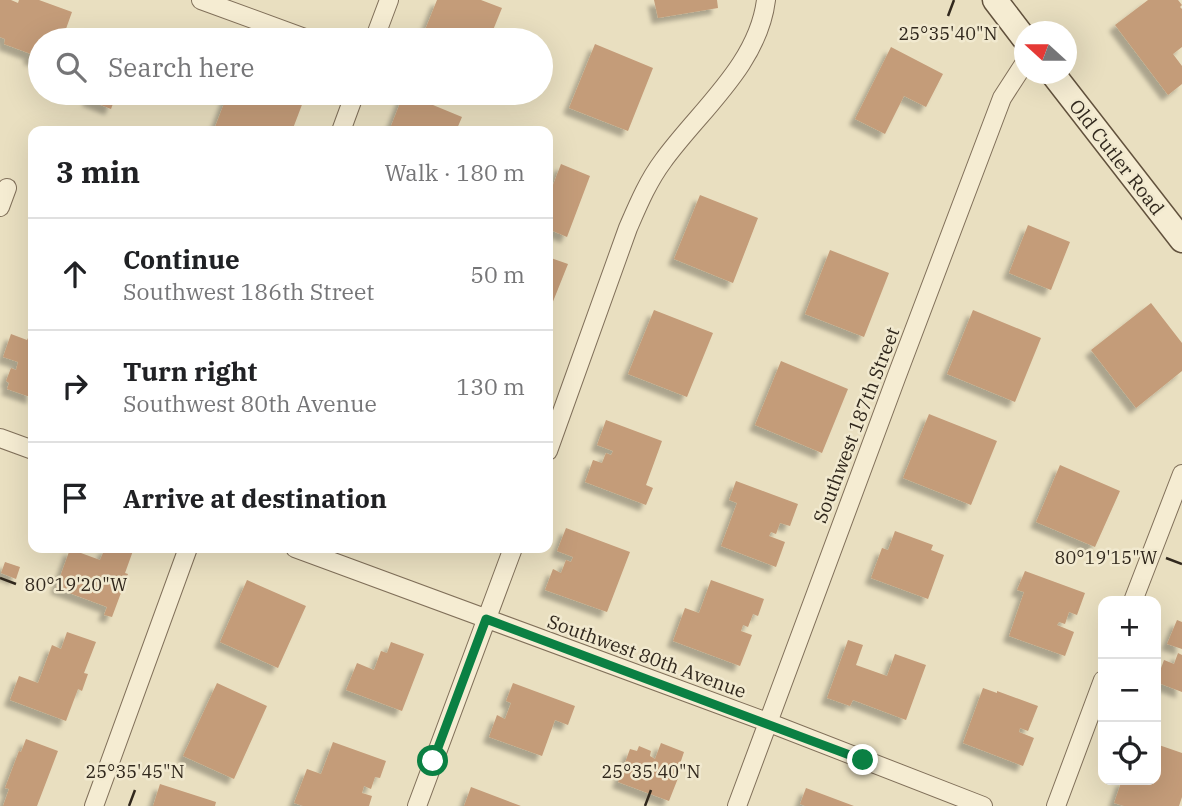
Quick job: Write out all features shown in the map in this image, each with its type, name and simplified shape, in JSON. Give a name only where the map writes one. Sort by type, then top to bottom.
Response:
[{"type":"main road","points":[[995,0],[1014,25]]},
{"type":"main road","name":"Old Cutler Road","points":[[1060,84],[1182,240]]},
{"type":"street","points":[[201,0],[277,28]]},
{"type":"street","points":[[378,28],[389,0]]},
{"type":"street","points":[[553,437],[639,202],[661,163],[727,83],[752,45],[766,0]]},
{"type":"street","name":"Southwest 187th Street","points":[[737,806],[1002,98],[1014,79]]},
{"type":"street","points":[[343,126],[351,105]]},
{"type":"street","points":[[0,207],[7,188]]},
{"type":"street","points":[[0,438],[28,448]]},
{"type":"street","points":[[1135,596],[1182,474]]},
{"type":"street","points":[[94,806],[186,553]]},
{"type":"street","name":"Southwest 80th Avenue","points":[[308,553],[767,722],[983,806]]},
{"type":"street","points":[[416,806],[511,553]]},
{"type":"street","points":[[1056,806],[1098,693]]},
{"type":"building","points":[[0,0],[18,3],[19,0],[39,0],[72,12],[66,28],[28,28],[28,53],[4,44],[5,39],[0,37]]},
{"type":"building","points":[[437,0],[481,0],[502,8],[494,28],[426,28]]},
{"type":"building","points":[[654,0],[717,0],[718,8],[658,18]]},
{"type":"building","points":[[1148,0],[1178,0],[1182,5],[1182,47],[1173,54],[1182,66],[1182,84],[1168,95],[1115,25]]},
{"type":"building","points":[[595,44],[653,68],[628,131],[569,108]]},
{"type":"building","points":[[891,47],[943,74],[926,107],[904,96],[885,134],[855,119]]},
{"type":"building","points":[[223,105],[302,105],[294,126],[215,126]]},
{"type":"building","points":[[399,105],[433,105],[462,117],[458,126],[391,126]]},
{"type":"building","points":[[561,164],[590,176],[567,237],[553,231],[553,185]]},
{"type":"building","points":[[700,195],[758,218],[733,283],[674,259]]},
{"type":"building","points":[[1028,225],[1070,242],[1051,290],[1009,273]]},
{"type":"building","points":[[830,250],[889,273],[864,337],[805,314]]},
{"type":"building","points":[[553,259],[568,264],[553,302]]},
{"type":"building","points":[[1151,303],[1182,343],[1182,371],[1136,408],[1091,350]]},
{"type":"building","points":[[654,310],[713,333],[687,397],[628,374]]},
{"type":"building","points":[[973,310],[1041,338],[1015,402],[947,374]]},
{"type":"building","points":[[11,334],[27,340],[28,338],[28,396],[7,389],[9,383],[6,381],[11,368],[16,370],[18,362],[3,357]]},
{"type":"building","points":[[781,361],[848,389],[822,453],[755,425]]},
{"type":"building","points":[[929,414],[997,441],[971,505],[903,478]]},
{"type":"building","points":[[606,420],[662,441],[646,485],[653,488],[646,505],[585,482],[593,460],[602,463],[606,453],[611,455],[613,451],[597,445]]},
{"type":"building","points":[[1060,465],[1120,491],[1095,547],[1036,522]]},
{"type":"building","points":[[736,481],[798,504],[790,526],[780,523],[776,534],[771,532],[769,536],[785,542],[776,567],[721,546],[737,503],[729,500]]},
{"type":"building","points":[[566,528],[630,552],[607,612],[545,590],[553,569],[561,573],[566,560],[571,562],[573,557],[557,551]]},
{"type":"building","points":[[895,531],[933,545],[931,550],[944,555],[928,599],[871,578],[882,548],[888,550]]},
{"type":"building","points":[[69,553],[81,553],[100,560],[103,553],[132,553],[125,573],[128,574],[112,617],[104,615],[107,607],[56,588]]},
{"type":"building","points":[[5,562],[20,567],[16,579],[1,573]]},
{"type":"building","points":[[1025,571],[1085,593],[1077,615],[1069,612],[1065,624],[1059,622],[1057,625],[1074,632],[1065,656],[1009,636],[1024,592],[1017,590]]},
{"type":"building","points":[[247,580],[306,606],[278,668],[220,642]]},
{"type":"building","points":[[711,580],[764,599],[758,616],[753,614],[748,627],[743,625],[741,631],[752,635],[740,666],[673,641],[685,608],[699,613]]},
{"type":"building","points":[[1177,620],[1182,622],[1182,649],[1167,644]]},
{"type":"building","points":[[67,632],[96,642],[84,673],[88,674],[82,691],[78,689],[66,721],[10,700],[19,676],[38,683],[52,645],[61,649]]},
{"type":"building","points":[[848,640],[863,645],[856,665],[887,676],[895,654],[926,665],[906,720],[853,700],[850,706],[827,698]]},
{"type":"building","points":[[391,642],[424,654],[402,711],[346,690],[357,663],[374,670],[381,651],[387,653]]},
{"type":"building","points":[[1178,653],[1182,655],[1182,692],[1161,684],[1164,660],[1174,664]]},
{"type":"building","points":[[217,683],[267,706],[234,779],[183,756]]},
{"type":"building","points":[[513,683],[575,706],[568,725],[555,720],[542,756],[489,737],[497,715],[505,719],[511,703],[506,701]]},
{"type":"building","points":[[983,688],[1038,706],[1028,731],[1020,728],[1019,732],[1034,738],[1023,766],[963,743]]},
{"type":"building","points":[[26,739],[58,751],[37,806],[3,806],[9,789],[5,788]]},
{"type":"building","points":[[333,742],[386,761],[380,778],[375,777],[371,789],[364,786],[362,793],[372,796],[369,806],[303,806],[294,803],[307,769],[321,774]]},
{"type":"building","points":[[661,743],[684,752],[679,767],[682,768],[669,801],[618,782],[630,749],[637,751],[639,746],[651,751],[650,756],[655,759]]},
{"type":"building","points":[[1161,746],[1182,753],[1182,797],[1179,806],[1124,806],[1114,803],[1120,785],[1161,785]]},
{"type":"building","points":[[160,784],[216,802],[215,806],[153,806]]},
{"type":"building","points":[[471,787],[521,806],[464,806]]},
{"type":"building","points":[[806,788],[854,806],[805,806],[800,804]]},
{"type":"route","points":[[433,761],[486,619],[863,760]]}]
